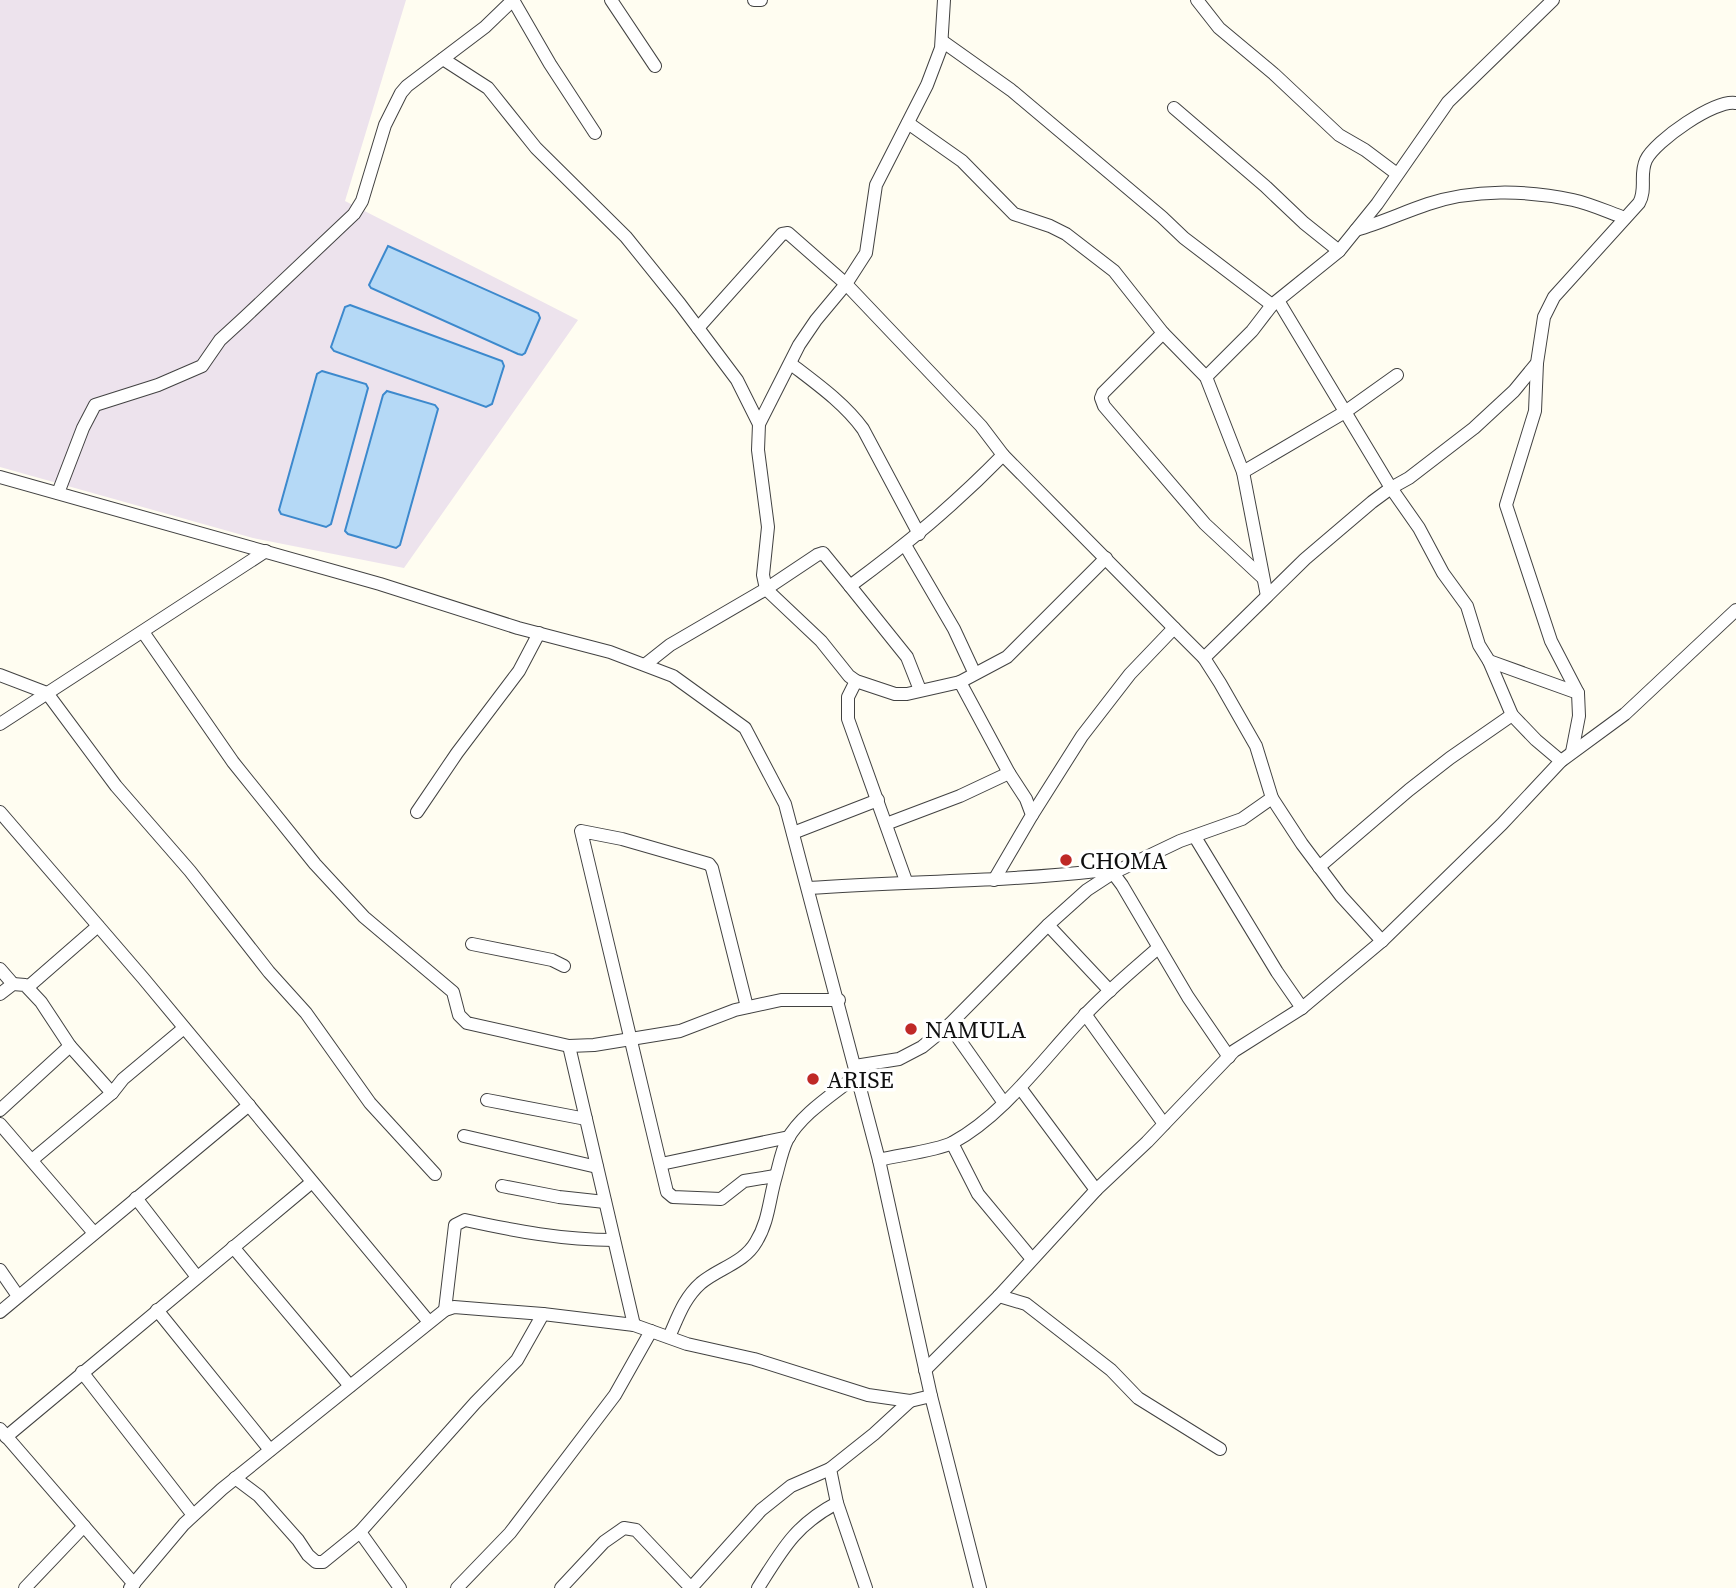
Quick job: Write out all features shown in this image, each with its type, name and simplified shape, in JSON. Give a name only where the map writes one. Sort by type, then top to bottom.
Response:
[{"type":"street","points":[[58,492],[95,405],[158,385],[202,366],[229,331],[354,214],[362,201],[385,125],[401,93],[485,27],[513,0],[595,133]]},
{"type":"street","points":[[611,0],[655,66]]},
{"type":"street","points":[[754,0],[761,0]]},
{"type":"street","points":[[944,0],[942,41],[927,85],[876,185],[866,253],[799,345],[759,424],[758,450],[768,527],[763,575],[766,589],[821,641],[849,676],[856,681],[895,694],[960,682],[1007,657],[1106,558]]},
{"type":"street","points":[[1196,0],[1219,28],[1275,74],[1339,135],[1397,174]]},
{"type":"street","points":[[1206,377],[1275,304],[1339,251],[1448,102],[1553,0]]},
{"type":"street","points":[[942,41],[1011,90],[1184,238],[1275,304],[1419,528],[1443,573],[1467,606],[1479,645],[1489,661],[1512,715],[1561,761]]},
{"type":"street","points":[[443,59],[480,81],[497,97],[536,148],[626,237],[737,380],[759,424]]},
{"type":"street","points":[[1572,752],[1579,716],[1578,693],[1550,641],[1506,505],[1535,411],[1537,363],[1544,317],[1568,280],[1643,195],[1642,171],[1648,156],[1676,130],[1714,107],[1736,103]]},
{"type":"street","points":[[1174,108],[1339,251]]},
{"type":"street","points":[[908,122],[962,161],[1014,214],[1050,226],[1095,254],[1129,287],[1163,333],[1206,377],[1243,472],[1267,596]]},
{"type":"street","points":[[1356,230],[1397,218],[1428,204],[1499,192],[1574,200],[1625,218]]},
{"type":"street","points":[[698,328],[785,233],[802,244],[846,284],[981,426],[1003,455],[1204,658],[1256,746],[1272,798],[1340,896],[1382,942]]},
{"type":"street","points":[[1163,333],[1103,393],[1101,398],[1104,406],[1205,523],[1264,578]]},
{"type":"street","points":[[1204,658],[1305,559],[1391,488],[1409,478],[1474,428],[1514,391],[1537,363]]},
{"type":"street","points":[[791,364],[855,418],[919,534]]},
{"type":"street","points":[[1243,472],[1345,412],[1397,375]]},
{"type":"street","points":[[850,586],[958,501],[1003,455]]},
{"type":"street","points":[[0,477],[266,551],[646,664],[673,676],[745,729],[785,804],[839,1000],[879,1160],[931,1396],[980,1588]]},
{"type":"street","points":[[905,545],[954,629],[974,673]]},
{"type":"street","points":[[0,724],[266,551]]},
{"type":"street","points":[[646,664],[706,622],[823,553],[907,657],[920,690]]},
{"type":"street","points":[[925,1370],[1229,1057],[1302,1008],[1382,942],[1502,824],[1561,761],[1625,714],[1736,610]]},
{"type":"street","points":[[994,880],[1082,736],[1130,674],[1174,628]]},
{"type":"street","points":[[143,632],[214,737],[291,835],[364,917],[453,992],[462,1019],[485,1028],[569,1046],[630,1041],[680,1031],[747,1007],[781,1000],[839,1000]]},
{"type":"street","points":[[417,812],[442,774],[520,671],[539,633]]},
{"type":"street","points":[[1489,661],[1499,667],[1578,693]]},
{"type":"street","points":[[0,676],[47,693],[116,786],[190,871],[269,972],[306,1013],[370,1103],[435,1174]]},
{"type":"street","points":[[856,681],[848,697],[848,719],[906,881]]},
{"type":"street","points":[[960,682],[1026,799],[1032,815]]},
{"type":"street","points":[[1319,867],[1429,774],[1512,715]]},
{"type":"street","points":[[886,824],[960,796],[1009,773]]},
{"type":"street","points":[[669,1337],[687,1297],[709,1277],[747,1255],[757,1242],[770,1209],[775,1176],[789,1138],[805,1118],[856,1070],[910,1054],[949,1025],[1048,925],[1087,890],[1113,873],[1180,841],[1242,819],[1272,798]]},
{"type":"street","points":[[793,833],[878,800]]},
{"type":"street","points":[[0,812],[429,1322]]},
{"type":"street","points":[[747,1007],[709,864],[622,839],[581,831],[667,1192],[673,1197],[721,1199],[744,1181],[775,1176]]},
{"type":"street","points":[[1195,837],[1302,1008]]},
{"type":"street","points":[[808,888],[906,881],[994,880],[1097,871],[1113,873],[1229,1057]]},
{"type":"street","points":[[1048,925],[1110,991]]},
{"type":"street","points":[[28,987],[98,926]]},
{"type":"street","points":[[472,944],[552,960],[564,966]]},
{"type":"street","points":[[879,1160],[952,1143],[1021,1088],[1086,1014],[1158,947]]},
{"type":"street","points":[[0,969],[13,984]]},
{"type":"street","points":[[0,994],[13,984],[28,987],[70,1046],[112,1093]]},
{"type":"street","points":[[1086,1014],[1164,1124]]},
{"type":"street","points":[[949,1025],[1004,1103]]},
{"type":"street","points":[[32,1160],[184,1028]]},
{"type":"street","points":[[0,1110],[70,1046]]},
{"type":"street","points":[[569,1046],[634,1325]]},
{"type":"street","points":[[1021,1088],[1096,1191]]},
{"type":"street","points":[[487,1100],[586,1119]]},
{"type":"street","points":[[0,1312],[249,1105]]},
{"type":"street","points":[[0,1124],[94,1233]]},
{"type":"street","points":[[464,1136],[597,1167]]},
{"type":"street","points":[[661,1164],[789,1138]]},
{"type":"street","points":[[952,1143],[978,1194],[1032,1259]]},
{"type":"street","points":[[312,1182],[82,1372],[3,1433],[132,1586],[193,1515],[235,1478],[445,1310],[462,1307],[634,1325],[867,1395],[910,1401],[931,1396]]},
{"type":"street","points":[[502,1186],[559,1197],[605,1202]]},
{"type":"street","points":[[135,1198],[197,1277]]},
{"type":"street","points":[[445,1310],[455,1225],[459,1221],[580,1240],[614,1240]]},
{"type":"street","points":[[233,1247],[349,1386]]},
{"type":"street","points":[[0,1270],[18,1296]]},
{"type":"street","points":[[999,1296],[1026,1304],[1111,1370],[1138,1398],[1220,1449]]},
{"type":"street","points":[[157,1310],[271,1450]]},
{"type":"street","points":[[235,1478],[259,1496],[316,1562],[323,1562],[360,1532],[475,1402],[517,1360],[543,1314]]},
{"type":"street","points":[[457,1588],[510,1533],[615,1395],[651,1331]]},
{"type":"street","points":[[82,1372],[193,1515]]},
{"type":"street","points":[[561,1588],[604,1542],[624,1528],[636,1530],[691,1588],[761,1510],[791,1486],[830,1469],[910,1401]]},
{"type":"street","points":[[830,1469],[837,1503],[866,1588]]},
{"type":"street","points":[[758,1588],[778,1555],[801,1526],[817,1513],[837,1503]]},
{"type":"street","points":[[25,1588],[84,1526]]},
{"type":"street","points":[[360,1532],[400,1588]]},
{"type":"shaded area","points":[[0,0],[406,0],[345,201],[578,320],[404,568],[253,538],[0,467]]},
{"type":"water","points":[[388,246],[538,313],[540,318],[525,353],[518,354],[371,288],[369,285]]},
{"type":"water","points":[[350,305],[502,361],[504,366],[492,404],[486,407],[334,351],[331,347],[345,307]]},
{"type":"water","points":[[322,371],[366,384],[368,388],[331,524],[326,527],[281,514],[279,510],[317,374]]},
{"type":"water","points":[[387,391],[435,405],[438,409],[400,545],[396,548],[345,531],[383,395]]},
{"type":"place","name":"CHOMA","points":[[1066,860]]},
{"type":"place","name":"NAMULA","points":[[911,1029]]},
{"type":"place","name":"ARISE","points":[[813,1079]]}]
